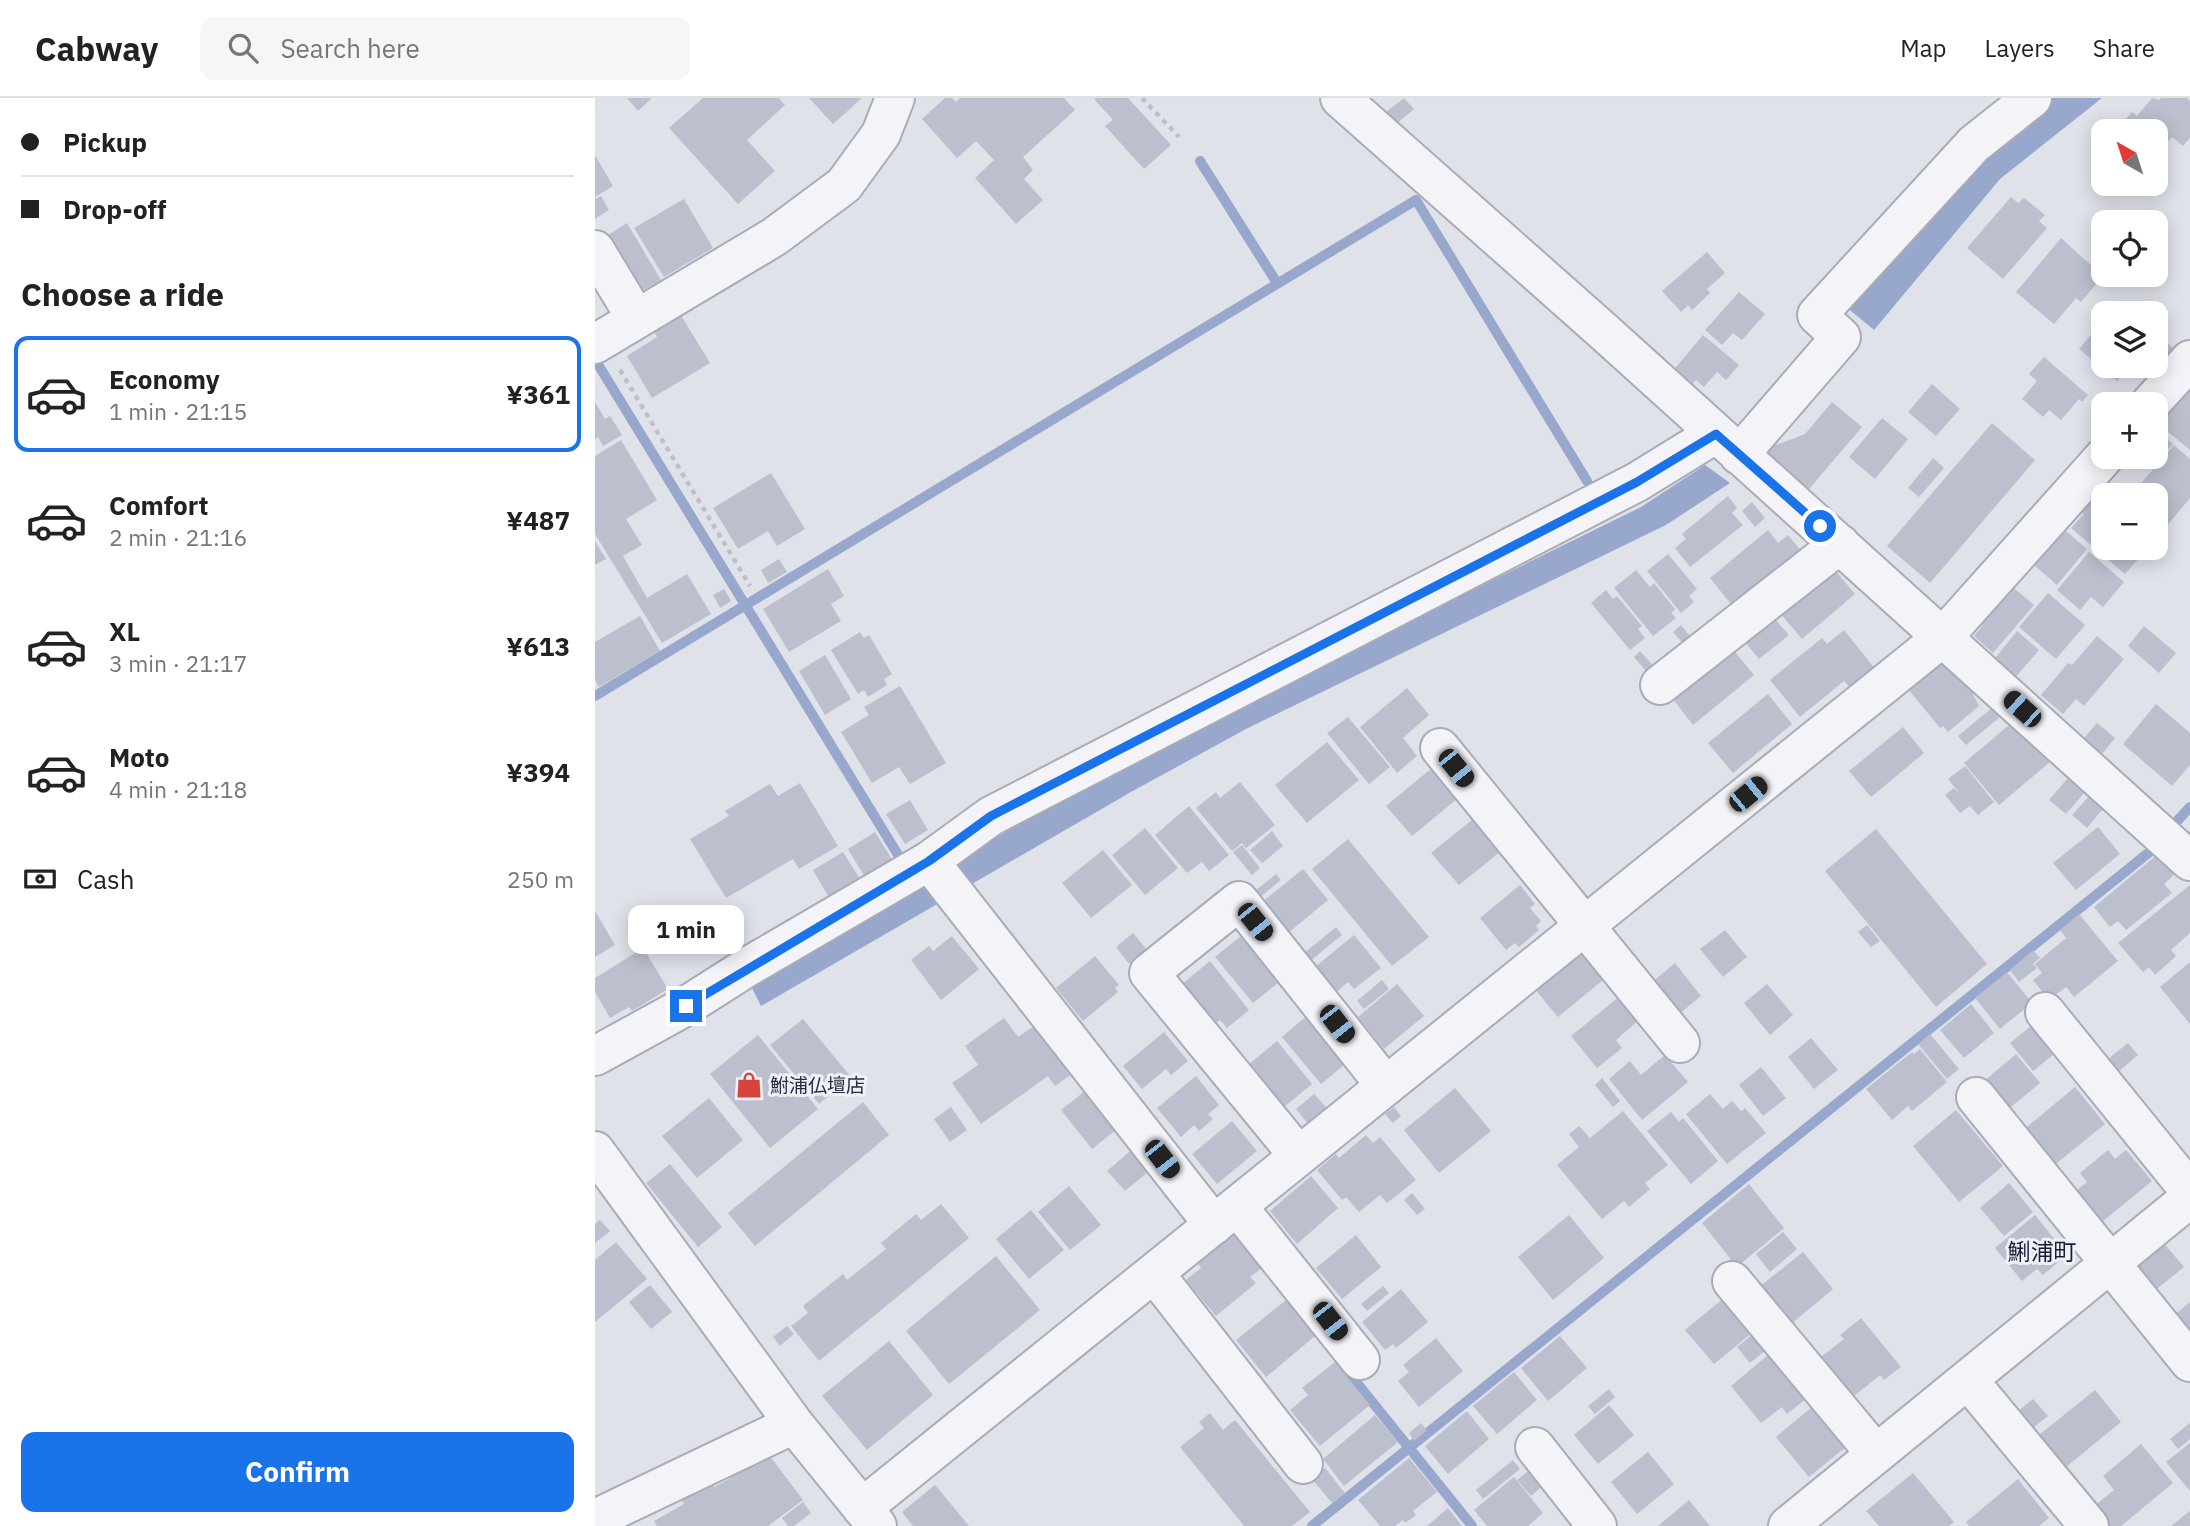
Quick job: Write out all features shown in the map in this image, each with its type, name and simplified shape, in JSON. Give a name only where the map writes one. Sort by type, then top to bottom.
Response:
[{"type":"street","points":[[598,342],[774,237],[844,185],[881,134],[895,98]]},
{"type":"street","points":[[1340,98],[1840,544],[2190,861]]},
{"type":"street","points":[[595,1056],[686,1006],[940,876],[991,816],[1637,482],[1727,444],[1840,337],[1817,315],[1974,145],[2032,98]]},
{"type":"street","points":[[595,250],[636,318]]},
{"type":"street","points":[[2161,392],[2190,360]]},
{"type":"street","points":[[595,1151],[794,1424],[870,1517],[1154,1273],[1943,637],[2093,469]]},
{"type":"street","points":[[1660,685],[1840,544]]},
{"type":"street","points":[[1440,748],[1680,1043]]},
{"type":"street","points":[[940,876],[1226,1215],[1360,1360]]},
{"type":"street","points":[[1299,1156],[1149,973],[1239,901],[1386,1086]]},
{"type":"street","points":[[2045,1012],[2190,1191]]},
{"type":"street","points":[[1976,1097],[2190,1362]]},
{"type":"street","points":[[1788,1526],[2190,1198]]},
{"type":"street","points":[[1154,1273],[1303,1464]]},
{"type":"street","points":[[1731,1281],[1876,1454]]},
{"type":"street","points":[[1968,1380],[2089,1526]]},
{"type":"street","points":[[595,1519],[794,1424]]},
{"type":"street","points":[[1535,1447],[1597,1526]]},
{"type":"path","points":[[1142,98],[1179,137]]},
{"type":"path","points":[[598,342],[750,586]]},
{"type":"water","points":[[2053,98],[2102,98],[2000,179],[1874,330],[1845,306],[1984,154]]},
{"type":"water","points":[[1705,465],[1730,483],[1666,525],[1246,729],[1131,792],[761,1006],[751,986],[1113,767],[1641,507]]},
{"type":"building","points":[[627,98],[652,98],[638,111]]},
{"type":"building","points":[[703,98],[779,98],[785,105],[747,140],[775,171],[738,204],[669,128]]},
{"type":"building","points":[[809,98],[862,98],[833,124]]},
{"type":"building","points":[[945,98],[952,98],[956,102],[960,98],[1064,98],[1075,110],[1023,157],[1033,170],[1024,179],[1043,200],[1016,224],[975,178],[994,160],[976,141],[957,158],[922,119]]},
{"type":"building","points":[[1128,98],[1171,145],[1144,169],[1105,126],[1113,120],[1094,99]]},
{"type":"building","points":[[1404,98],[1414,109],[1396,124],[1386,112]]},
{"type":"building","points":[[2152,98],[2187,98],[2190,101],[2190,138],[2183,146],[2172,137],[2168,142],[2168,119],[2126,119],[2132,112],[2137,116]]},
{"type":"building","points":[[595,155],[613,186],[595,197]]},
{"type":"building","points":[[601,196],[609,210],[595,219],[595,199]]},
{"type":"building","points":[[2011,197],[2018,203],[2024,198],[2045,215],[2039,221],[2047,228],[2003,279],[1967,248]]},
{"type":"building","points":[[684,199],[713,248],[664,277],[634,228]]},
{"type":"building","points":[[627,223],[661,280],[635,295],[602,239]]},
{"type":"building","points":[[2061,238],[2091,265],[2091,287],[2094,287],[2081,302],[2076,298],[2054,324],[2016,292]]},
{"type":"building","points":[[1707,252],[1725,273],[1707,289],[1710,293],[1692,310],[1688,305],[1681,312],[1662,291]]},
{"type":"building","points":[[1739,292],[1765,314],[1742,340],[1733,333],[1722,345],[1705,330]]},
{"type":"building","points":[[679,312],[710,363],[652,398],[627,356],[657,337],[652,328]]},
{"type":"building","points":[[2091,334],[2091,359],[2079,349]]},
{"type":"building","points":[[1703,335],[1739,365],[1726,380],[1717,372],[1704,387],[1696,380],[1686,391],[1671,373]]},
{"type":"building","points":[[2168,344],[2177,351],[2168,361]]},
{"type":"building","points":[[2044,357],[2088,395],[2082,402],[2079,399],[2061,420],[2049,410],[2043,417],[2022,399],[2037,381],[2029,374]]},
{"type":"building","points":[[2190,380],[2190,450],[2168,432],[2168,407]]},
{"type":"building","points":[[1932,384],[1960,409],[1936,436],[1908,412]]},
{"type":"building","points":[[595,402],[605,419],[610,416],[622,435],[603,446],[598,437],[595,439]]},
{"type":"building","points":[[1832,402],[1862,427],[1803,496],[1761,459],[1773,446],[1805,434]]},
{"type":"building","points":[[1882,418],[1908,439],[1875,479],[1849,457]]},
{"type":"building","points":[[1992,423],[2035,460],[1930,583],[1887,546]]},
{"type":"building","points":[[621,440],[657,500],[626,519],[642,545],[623,556],[647,598],[687,574],[711,614],[662,643],[595,534],[595,456]]},
{"type":"building","points":[[2174,445],[2190,459],[2190,498],[2168,525],[2168,483],[2141,483],[2153,469],[2168,469],[2168,452]]},
{"type":"building","points":[[1933,458],[1944,468],[1919,497],[1908,488]]},
{"type":"building","points":[[771,473],[805,529],[777,546],[768,531],[738,549],[713,508]]},
{"type":"building","points":[[2086,495],[2091,499],[2091,545],[2071,528],[2084,514],[2076,508]]},
{"type":"building","points":[[1728,496],[1737,508],[1732,513],[1743,525],[1690,567],[1675,548],[1686,539],[1682,534]]},
{"type":"building","points":[[1752,502],[1765,518],[1755,527],[1742,511]]},
{"type":"building","points":[[2060,526],[2087,549],[2057,585],[2029,561]]},
{"type":"building","points":[[1768,530],[1778,543],[1788,535],[1802,552],[1734,608],[1710,578]]},
{"type":"building","points":[[595,541],[606,559],[595,565]]},
{"type":"building","points":[[2089,552],[2091,560],[2098,560],[2124,582],[2103,607],[2091,597],[2080,610],[2057,590]]},
{"type":"building","points":[[1668,554],[1697,589],[1689,596],[1694,602],[1681,613],[1647,571]]},
{"type":"building","points":[[779,559],[787,572],[768,583],[761,570]]},
{"type":"building","points":[[2109,560],[2137,560],[2125,574]]},
{"type":"building","points":[[828,569],[844,596],[831,604],[841,621],[789,652],[763,609]]},
{"type":"building","points":[[1834,569],[1855,594],[1802,639],[1780,613]]},
{"type":"building","points":[[1636,570],[1650,587],[1654,583],[1675,609],[1671,613],[1676,618],[1653,636],[1614,588]]},
{"type":"building","points":[[2009,584],[2034,605],[1993,653],[1974,636],[1983,625],[1978,620]]},
{"type":"building","points":[[724,589],[731,601],[720,608],[713,595]]},
{"type":"building","points":[[1606,590],[1613,599],[1617,596],[1642,626],[1638,629],[1645,638],[1630,650],[1591,603]]},
{"type":"building","points":[[2048,593],[2085,625],[2056,659],[2019,627]]},
{"type":"building","points":[[640,616],[660,651],[599,687],[595,680],[595,642]]},
{"type":"building","points":[[1773,617],[1789,635],[1759,659],[1744,641]]},
{"type":"building","points":[[1681,625],[1695,642],[1687,648],[1673,632]]},
{"type":"building","points":[[2144,626],[2176,653],[2159,673],[2128,646]]},
{"type":"building","points":[[1844,630],[1876,670],[1852,690],[1844,681],[1800,717],[1770,680],[1822,638],[1827,644]]},
{"type":"building","points":[[2017,631],[2039,650],[2013,680],[1992,662]]},
{"type":"building","points":[[860,632],[864,638],[869,635],[892,674],[884,679],[887,685],[868,697],[864,690],[858,694],[831,650]]},
{"type":"building","points":[[2097,636],[2124,659],[2084,706],[2076,699],[2063,714],[2041,695],[2068,663],[2072,665]]},
{"type":"building","points":[[1732,648],[1754,675],[1693,725],[1672,698]]},
{"type":"building","points":[[1640,651],[1658,671],[1651,677],[1634,657]]},
{"type":"building","points":[[1941,654],[1978,689],[1973,694],[1979,706],[1948,732],[1943,726],[1940,728],[1904,684]]},
{"type":"building","points":[[825,655],[851,699],[825,715],[799,671]]},
{"type":"building","points":[[900,686],[946,763],[910,784],[899,767],[872,783],[841,732],[869,715],[864,707]]},
{"type":"building","points":[[1407,688],[1429,715],[1403,738],[1417,756],[1397,773],[1360,727]]},
{"type":"building","points":[[1768,694],[1792,724],[1733,773],[1708,743]]},
{"type":"building","points":[[1998,703],[2005,713],[1966,745],[1958,736]]},
{"type":"building","points":[[2156,704],[2190,733],[2190,765],[2172,786],[2123,744]]},
{"type":"building","points":[[1348,717],[1390,767],[1369,784],[1327,733]]},
{"type":"building","points":[[2015,720],[2050,762],[1999,805],[1964,763]]},
{"type":"building","points":[[2097,723],[2115,738],[2102,754],[2084,738]]},
{"type":"building","points":[[1903,727],[1924,753],[1871,797],[1849,771]]},
{"type":"building","points":[[1327,742],[1359,780],[1307,823],[1275,785]]},
{"type":"building","points":[[1438,763],[1463,794],[1412,836],[1386,806]]},
{"type":"building","points":[[1965,766],[1994,802],[1978,815],[1970,806],[1960,813],[1945,795],[1954,788],[1961,795],[1948,779]]},
{"type":"building","points":[[2074,771],[2091,785],[2066,814],[2049,800]]},
{"type":"building","points":[[1240,782],[1275,825],[1246,848],[1242,843],[1232,851],[1196,808],[1216,792],[1220,798]]},
{"type":"building","points":[[800,783],[838,846],[799,869],[793,859],[726,898],[690,839],[729,816],[725,811],[770,784],[778,796]]},
{"type":"building","points":[[2092,793],[2106,805],[2087,828],[2072,815]]},
{"type":"building","points":[[910,800],[928,830],[905,844],[886,814]]},
{"type":"building","points":[[1189,806],[1229,855],[1209,871],[1202,862],[1187,873],[1155,835]]},
{"type":"building","points":[[1478,815],[1505,848],[1459,885],[1431,853]]},
{"type":"building","points":[[2098,827],[2120,854],[2076,890],[2053,863]]},
{"type":"building","points":[[1145,828],[1178,868],[1145,895],[1112,855]]},
{"type":"building","points":[[1876,829],[1987,964],[1936,1007],[1825,871]]},
{"type":"building","points":[[1272,831],[1283,846],[1262,863],[1250,850]]},
{"type":"building","points":[[875,832],[894,863],[866,879],[848,849]]},
{"type":"building","points":[[1348,839],[1429,937],[1392,966],[1312,869]]},
{"type":"building","points":[[1242,845],[1260,868],[1252,875],[1233,852]]},
{"type":"building","points":[[1103,850],[1132,885],[1091,918],[1062,883]]},
{"type":"building","points":[[843,852],[862,882],[831,901],[813,870]]},
{"type":"building","points":[[2158,854],[2174,875],[2164,884],[2172,893],[2126,930],[2118,921],[2110,927],[2094,907]]},
{"type":"building","points":[[1303,869],[1328,900],[1287,934],[1261,903]]},
{"type":"building","points":[[1276,874],[1281,880],[1260,897],[1255,891]]},
{"type":"building","points":[[1520,885],[1535,904],[1530,908],[1541,921],[1536,926],[1539,930],[1519,947],[1515,943],[1506,950],[1480,918]]},
{"type":"building","points":[[2190,885],[2190,933],[2171,950],[2176,956],[2155,975],[2149,967],[2143,972],[2118,943]]},
{"type":"building","points":[[595,911],[615,945],[595,957]]},
{"type":"building","points":[[2079,914],[2118,961],[2074,997],[2066,987],[2049,1000],[2033,980],[2042,973],[2035,964],[2066,938],[2060,930]]},
{"type":"building","points":[[1867,925],[1880,941],[1871,947],[1858,932]]},
{"type":"building","points":[[1336,927],[1342,935],[1309,962],[1303,954]]},
{"type":"building","points":[[1725,930],[1747,957],[1723,977],[1700,949]]},
{"type":"building","points":[[1133,933],[1147,950],[1129,964],[1116,947]]},
{"type":"building","points":[[1354,935],[1381,968],[1354,989],[1348,982],[1335,993],[1314,968]]},
{"type":"building","points":[[952,936],[979,969],[941,1000],[911,960],[929,946],[933,951]]},
{"type":"building","points":[[1241,936],[1279,982],[1253,1003],[1215,957]]},
{"type":"building","points":[[643,948],[668,989],[632,1011],[629,1007],[610,1018],[595,992],[595,978]]},
{"type":"building","points":[[2033,950],[2040,958],[2033,964],[2037,968],[2019,982],[2010,970]]},
{"type":"building","points":[[1579,951],[1603,980],[1558,1017],[1534,988]]},
{"type":"building","points":[[1095,956],[1119,985],[1115,988],[1118,992],[1083,1021],[1056,988]]},
{"type":"building","points":[[1210,961],[1249,1010],[1227,1028],[1220,1020],[1214,1025],[1181,985]]},
{"type":"building","points":[[2190,962],[2190,1024],[2160,987]]},
{"type":"building","points":[[1675,963],[1701,996],[1679,1014],[1652,982]]},
{"type":"building","points":[[2007,972],[2032,1003],[2000,1029],[1975,998]]},
{"type":"building","points":[[1382,980],[1389,989],[1364,1009],[1357,1001]]},
{"type":"building","points":[[1397,984],[1424,1016],[1384,1049],[1358,1017]]},
{"type":"building","points":[[1767,984],[1793,1015],[1770,1035],[1744,1003]]},
{"type":"building","points":[[1620,996],[1639,1020],[1616,1040],[1622,1048],[1597,1068],[1571,1036]]},
{"type":"building","points":[[1971,1004],[1994,1033],[1964,1058],[1940,1030]]},
{"type":"building","points":[[1309,1014],[1348,1062],[1321,1084],[1282,1037]]},
{"type":"building","points":[[1047,1017],[1082,1067],[1055,1086],[1048,1076],[981,1124],[952,1083],[978,1065],[965,1046],[1004,1018],[1018,1037]]},
{"type":"building","points":[[803,1019],[851,1077],[819,1104],[770,1045]]},
{"type":"building","points":[[2031,1026],[2054,1054],[2033,1071],[2010,1043]]},
{"type":"building","points":[[1164,1032],[1188,1061],[1171,1075],[1166,1069],[1142,1089],[1123,1066]]},
{"type":"building","points":[[1930,1034],[1959,1069],[1947,1079],[1918,1044]]},
{"type":"building","points":[[758,1035],[818,1109],[770,1148],[710,1074]]},
{"type":"building","points":[[1811,1038],[1838,1070],[1814,1089],[1788,1057]]},
{"type":"building","points":[[1277,1041],[1312,1084],[1283,1108],[1248,1065]]},
{"type":"building","points":[[2128,1043],[2138,1055],[2119,1071],[2109,1058]]},
{"type":"building","points":[[1920,1049],[1947,1082],[1912,1111],[1908,1106],[1892,1120],[1866,1089],[1912,1052],[1914,1054]]},
{"type":"building","points":[[2016,1054],[2040,1083],[2006,1111],[1983,1082]]},
{"type":"building","points":[[1665,1055],[1688,1082],[1642,1120],[1609,1079],[1630,1061],[1641,1075]]},
{"type":"building","points":[[1761,1067],[1786,1098],[1763,1116],[1739,1085]]},
{"type":"building","points":[[1196,1076],[1219,1105],[1208,1114],[1213,1119],[1199,1131],[1194,1125],[1181,1137],[1157,1108]]},
{"type":"building","points":[[1602,1078],[1620,1101],[1613,1107],[1595,1085]]},
{"type":"building","points":[[1090,1087],[1122,1125],[1092,1149],[1061,1110]]},
{"type":"building","points":[[2075,1087],[2105,1124],[2052,1167],[2022,1131]]},
{"type":"building","points":[[1455,1088],[1491,1131],[1439,1173],[1404,1130]]},
{"type":"building","points":[[1314,1094],[1327,1108],[1308,1124],[1296,1109]]},
{"type":"building","points":[[1710,1094],[1723,1109],[1732,1101],[1741,1111],[1745,1108],[1766,1133],[1727,1164],[1686,1114]]},
{"type":"building","points":[[709,1098],[743,1140],[697,1178],[662,1136]]},
{"type":"building","points":[[863,1102],[889,1135],[755,1246],[728,1213]]},
{"type":"building","points":[[951,1107],[967,1130],[950,1142],[934,1119]]},
{"type":"building","points":[[1394,1107],[1401,1116],[1393,1123],[1385,1114]]},
{"type":"building","points":[[1956,1110],[2003,1166],[1959,1202],[1913,1146]]},
{"type":"building","points":[[1623,1111],[1668,1165],[1645,1183],[1650,1189],[1629,1207],[1624,1201],[1602,1219],[1557,1165],[1579,1147],[1569,1134],[1579,1126],[1590,1138]]},
{"type":"building","points":[[1671,1112],[1679,1122],[1683,1118],[1718,1161],[1691,1184],[1647,1131]]},
{"type":"building","points":[[1232,1121],[1257,1151],[1217,1184],[1192,1154]]},
{"type":"building","points":[[1366,1135],[1373,1143],[1380,1137],[1416,1180],[1387,1203],[1380,1195],[1359,1212],[1346,1197],[1342,1200],[1317,1170],[1336,1154],[1339,1158]]},
{"type":"building","points":[[1135,1147],[1153,1168],[1125,1191],[1107,1171]]},
{"type":"building","points":[[2108,1150],[2115,1159],[2126,1150],[2152,1181],[2097,1226],[2071,1195],[2087,1182],[2080,1173]]},
{"type":"building","points":[[670,1164],[722,1227],[698,1247],[646,1183]]},
{"type":"building","points":[[1311,1176],[1338,1208],[1297,1244],[1270,1211]]},
{"type":"building","points":[[2009,1183],[2033,1212],[2004,1236],[1980,1208]]},
{"type":"building","points":[[1749,1184],[1784,1228],[1737,1267],[1702,1223]]},
{"type":"building","points":[[1069,1186],[1101,1225],[1070,1250],[1038,1212]]},
{"type":"building","points":[[1412,1193],[1425,1209],[1417,1215],[1404,1200]]},
{"type":"building","points":[[941,1204],[969,1238],[819,1361],[791,1326],[808,1313],[803,1306],[843,1274],[847,1280],[886,1249],[881,1243],[916,1214],[921,1220]]},
{"type":"building","points":[[1031,1210],[1064,1250],[1029,1279],[996,1239]]},
{"type":"building","points":[[1569,1215],[1604,1258],[1553,1300],[1518,1257]]},
{"type":"building","points":[[2035,1215],[2067,1255],[2043,1275],[2037,1269],[2022,1281],[1995,1248]]},
{"type":"building","points":[[600,1220],[610,1231],[595,1243],[595,1224]]},
{"type":"building","points":[[1232,1232],[1262,1268],[1250,1277],[1256,1283],[1216,1316],[1186,1280],[1201,1268],[1196,1261]]},
{"type":"building","points":[[1783,1232],[1797,1249],[1770,1272],[1756,1254]]},
{"type":"building","points":[[1356,1235],[1381,1267],[1342,1299],[1316,1268]]},
{"type":"building","points":[[616,1242],[647,1279],[595,1322],[595,1260]]},
{"type":"building","points":[[2163,1242],[2184,1267],[2153,1292],[2132,1267]]},
{"type":"building","points":[[1803,1252],[1833,1289],[1790,1325],[1759,1287]]},
{"type":"building","points":[[996,1256],[1040,1310],[949,1384],[906,1331]]},
{"type":"building","points":[[650,1285],[672,1312],[651,1329],[629,1302]]},
{"type":"building","points":[[1383,1286],[1389,1293],[1367,1311],[1361,1304]]},
{"type":"building","points":[[1401,1289],[1428,1322],[1396,1348],[1393,1344],[1385,1350],[1362,1322]]},
{"type":"building","points":[[1724,1298],[1753,1332],[1714,1364],[1685,1330]]},
{"type":"building","points":[[1286,1300],[1315,1336],[1266,1377],[1236,1340]]},
{"type":"building","points":[[2190,1302],[2190,1339],[2172,1317]]},
{"type":"building","points":[[1861,1318],[1901,1367],[1884,1380],[1880,1375],[1848,1401],[1816,1361],[1844,1339],[1840,1335]]},
{"type":"building","points":[[787,1326],[794,1334],[780,1346],[773,1337]]},
{"type":"building","points":[[1758,1330],[1771,1346],[1750,1363],[1737,1347]]},
{"type":"building","points":[[1560,1336],[1587,1368],[1548,1401],[1521,1368]]},
{"type":"building","points":[[1436,1338],[1463,1371],[1419,1407],[1398,1381],[1409,1372],[1403,1365]]},
{"type":"building","points":[[889,1341],[933,1395],[867,1450],[822,1396]]},
{"type":"building","points":[[1775,1349],[1812,1394],[1787,1414],[1782,1407],[1761,1423],[1731,1386]]},
{"type":"building","points":[[1335,1362],[1370,1405],[1320,1446],[1290,1410],[1308,1395],[1302,1388]]},
{"type":"building","points":[[1514,1372],[1537,1400],[1497,1434],[1473,1406]]},
{"type":"building","points":[[1609,1389],[1615,1397],[1595,1414],[1588,1406]]},
{"type":"building","points":[[2095,1390],[2121,1422],[2060,1472],[2034,1439]]},
{"type":"building","points":[[2033,1399],[2048,1416],[2027,1433],[2013,1415]]},
{"type":"building","points":[[1818,1402],[1851,1443],[1809,1477],[1776,1437]]},
{"type":"building","points":[[1609,1405],[1634,1435],[1598,1464],[1574,1435]]},
{"type":"building","points":[[1467,1411],[1489,1439],[1448,1474],[1425,1446]]},
{"type":"building","points":[[1210,1413],[1223,1430],[1235,1420],[1310,1512],[1292,1526],[1244,1526],[1180,1447],[1204,1428],[1199,1422]]},
{"type":"building","points":[[1375,1415],[1398,1442],[1344,1486],[1323,1459]]},
{"type":"building","points":[[1421,1423],[1427,1430],[1414,1441],[1409,1433]]},
{"type":"building","points":[[2190,1423],[2190,1439],[2178,1449],[2170,1439]]},
{"type":"building","points":[[2190,1443],[2190,1491],[2166,1462]]},
{"type":"building","points":[[2141,1444],[2173,1483],[2121,1526],[2110,1526],[2094,1506],[2114,1490],[2103,1476]]},
{"type":"building","points":[[766,1451],[803,1500],[768,1526],[657,1526],[654,1521],[684,1504],[681,1499],[711,1481],[714,1487],[729,1479]]},
{"type":"building","points":[[1648,1452],[1674,1484],[1637,1514],[1611,1482]]},
{"type":"building","points":[[1409,1458],[1437,1492],[1413,1511],[1416,1515],[1405,1523],[1403,1520],[1395,1526],[1380,1526],[1358,1500]]},
{"type":"building","points":[[1513,1460],[1520,1469],[1483,1499],[1476,1490]]},
{"type":"building","points":[[1325,1468],[1345,1493],[1332,1503],[1312,1479]]},
{"type":"building","points":[[1532,1468],[1545,1484],[1531,1496],[1517,1480]]},
{"type":"building","points":[[1913,1473],[1954,1522],[1949,1526],[1879,1526],[1866,1511]]},
{"type":"building","points":[[1514,1477],[1543,1513],[1528,1526],[1487,1526],[1474,1510]]},
{"type":"building","points":[[2018,1479],[2049,1518],[2039,1526],[1969,1526],[1966,1522]]},
{"type":"building","points":[[935,1485],[969,1526],[913,1526],[902,1512]]},
{"type":"building","points":[[1689,1500],[1710,1526],[1658,1526]]},
{"type":"building","points":[[803,1502],[811,1513],[794,1526],[788,1526],[782,1518]]},
{"type":"building","points":[[1448,1508],[1462,1526],[1427,1526]]},
{"type":"building","points":[[2190,1511],[2190,1526],[2171,1526]]},
{"type":"waterway","points":[[1200,161],[1277,283]]},
{"type":"waterway","points":[[595,696],[1416,200],[1587,481]]},
{"type":"waterway","points":[[599,366],[900,858]]},
{"type":"waterway","points":[[2178,820],[2190,807]]},
{"type":"waterway","points":[[1312,1526],[2152,850]]},
{"type":"waterway","points":[[1344,1367],[1472,1526]]},
{"type":"place","name":"鮒浦仏壇店","points":[[749,1085]]},
{"type":"district","name":"鯏浦町","points":[[2042,1252]]},
{"type":"route","points":[[686,1006],[929,861],[991,816],[1637,482],[1716,434],[1820,526]]}]
